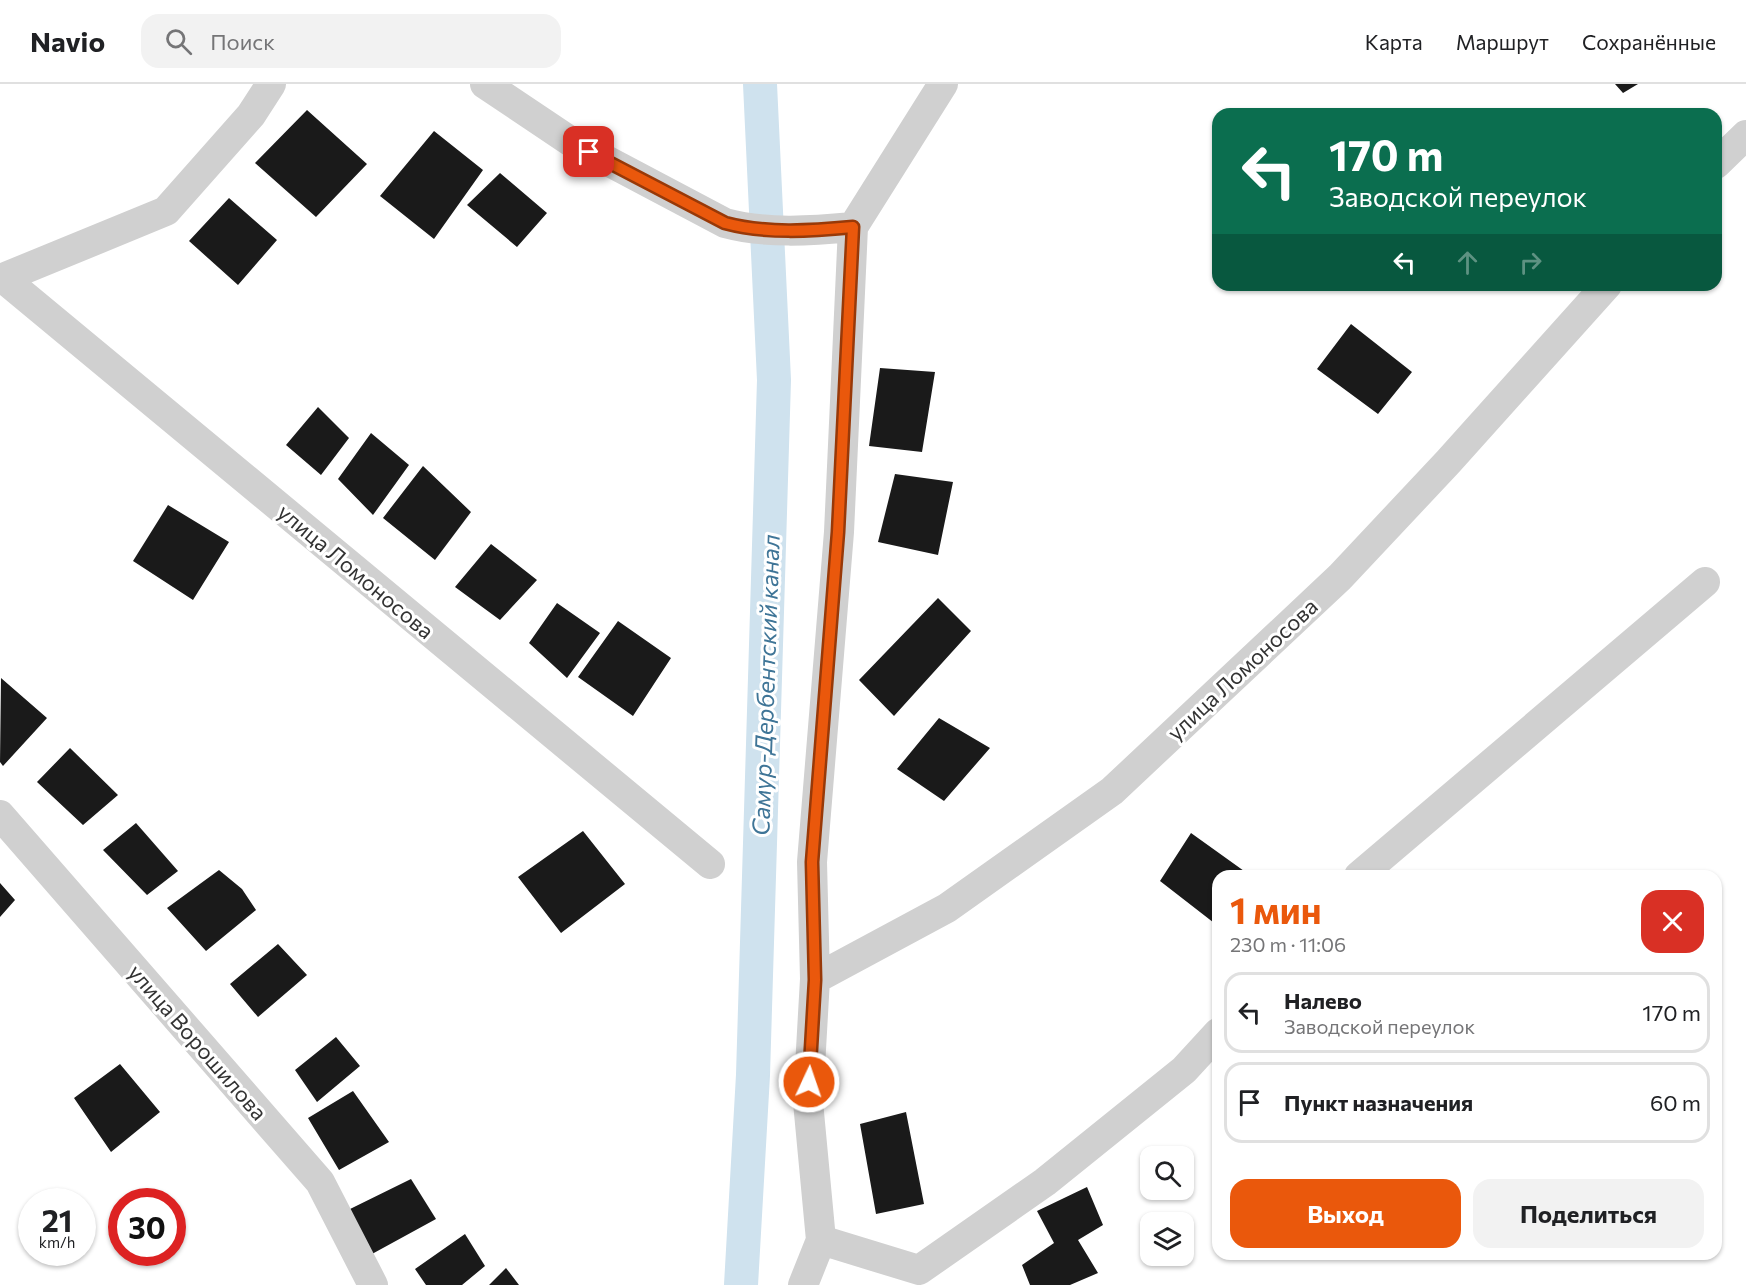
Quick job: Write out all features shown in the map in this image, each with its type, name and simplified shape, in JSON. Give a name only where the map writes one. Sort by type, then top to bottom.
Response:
[{"type":"street","name":"улица Ломоносова","points":[[271,84],[251,115],[166,211],[3,278],[710,864]]},
{"type":"street","points":[[485,84],[570,141],[725,223],[747,229],[816,230],[853,227]]},
{"type":"street","points":[[803,1285],[821,1240],[808,1102],[815,980],[812,862],[838,532],[853,227],[943,84]]},
{"type":"street","points":[[1722,158],[1746,135]]},
{"type":"street","name":"улица Ломоносова","points":[[815,980],[947,908],[1112,791],[1340,577],[1448,462],[1602,291]]},
{"type":"street","points":[[1366,870],[1706,582]]},
{"type":"street","name":"улица Ворошилова","points":[[0,815],[320,1182],[373,1285]]},
{"type":"street","points":[[821,1240],[919,1270],[1045,1182],[1184,1070],[1212,1040]]},
{"type":"building","points":[[1615,84],[1638,84],[1623,93]]},
{"type":"building","points":[[307,110],[367,164],[316,217],[255,163]]},
{"type":"building","points":[[434,131],[483,170],[434,239],[380,196]]},
{"type":"building","points":[[500,173],[547,213],[517,247],[467,205]]},
{"type":"building","points":[[229,198],[277,240],[238,285],[189,241]]},
{"type":"building","points":[[1351,324],[1412,372],[1378,414],[1317,369]]},
{"type":"building","points":[[880,368],[935,372],[922,452],[869,446]]},
{"type":"building","points":[[318,407],[349,438],[321,475],[286,445]]},
{"type":"building","points":[[371,433],[409,465],[373,515],[338,479]]},
{"type":"building","points":[[423,466],[471,512],[435,560],[383,518]]},
{"type":"building","points":[[895,474],[953,482],[938,555],[878,542]]},
{"type":"building","points":[[168,505],[229,542],[193,600],[133,561]]},
{"type":"building","points":[[491,544],[537,580],[500,620],[455,587]]},
{"type":"building","points":[[938,598],[971,631],[894,716],[859,680]]},
{"type":"building","points":[[557,603],[600,633],[567,678],[529,643]]},
{"type":"building","points":[[618,621],[671,658],[633,716],[578,677]]},
{"type":"building","points":[[1,678],[47,718],[3,766],[0,762]]},
{"type":"building","points":[[939,718],[990,748],[944,801],[897,769]]},
{"type":"building","points":[[70,748],[118,795],[83,825],[37,782]]},
{"type":"building","points":[[136,823],[178,871],[147,895],[103,850]]},
{"type":"building","points":[[583,831],[625,884],[561,933],[518,877]]},
{"type":"building","points":[[1191,833],[1243,870],[1212,870],[1212,921],[1160,881]]},
{"type":"building","points":[[219,870],[242,889],[256,910],[206,951],[167,908]]},
{"type":"building","points":[[0,883],[15,900],[0,917]]},
{"type":"building","points":[[278,944],[307,975],[258,1017],[230,984]]},
{"type":"building","points":[[336,1037],[360,1066],[317,1102],[295,1070]]},
{"type":"building","points":[[120,1064],[160,1112],[111,1152],[74,1098]]},
{"type":"building","points":[[353,1091],[389,1142],[339,1170],[308,1118]]},
{"type":"building","points":[[906,1112],[924,1204],[876,1214],[860,1124]]},
{"type":"building","points":[[411,1179],[436,1219],[372,1254],[348,1210]]},
{"type":"building","points":[[1087,1187],[1103,1225],[1078,1240],[1098,1273],[1070,1285],[1030,1285],[1022,1265],[1054,1243],[1037,1211]]},
{"type":"building","points":[[465,1234],[485,1266],[462,1285],[426,1285],[415,1269]]},
{"type":"building","points":[[506,1268],[519,1285],[489,1285]]},
{"type":"waterway","name":"Самур-Дербентский канал","points":[[741,1285],[753,1075],[774,380],[760,84]]},
{"type":"route","points":[[589,152],[725,223],[747,229],[816,230],[853,227],[838,532],[812,862],[815,980],[809,1082]]}]
